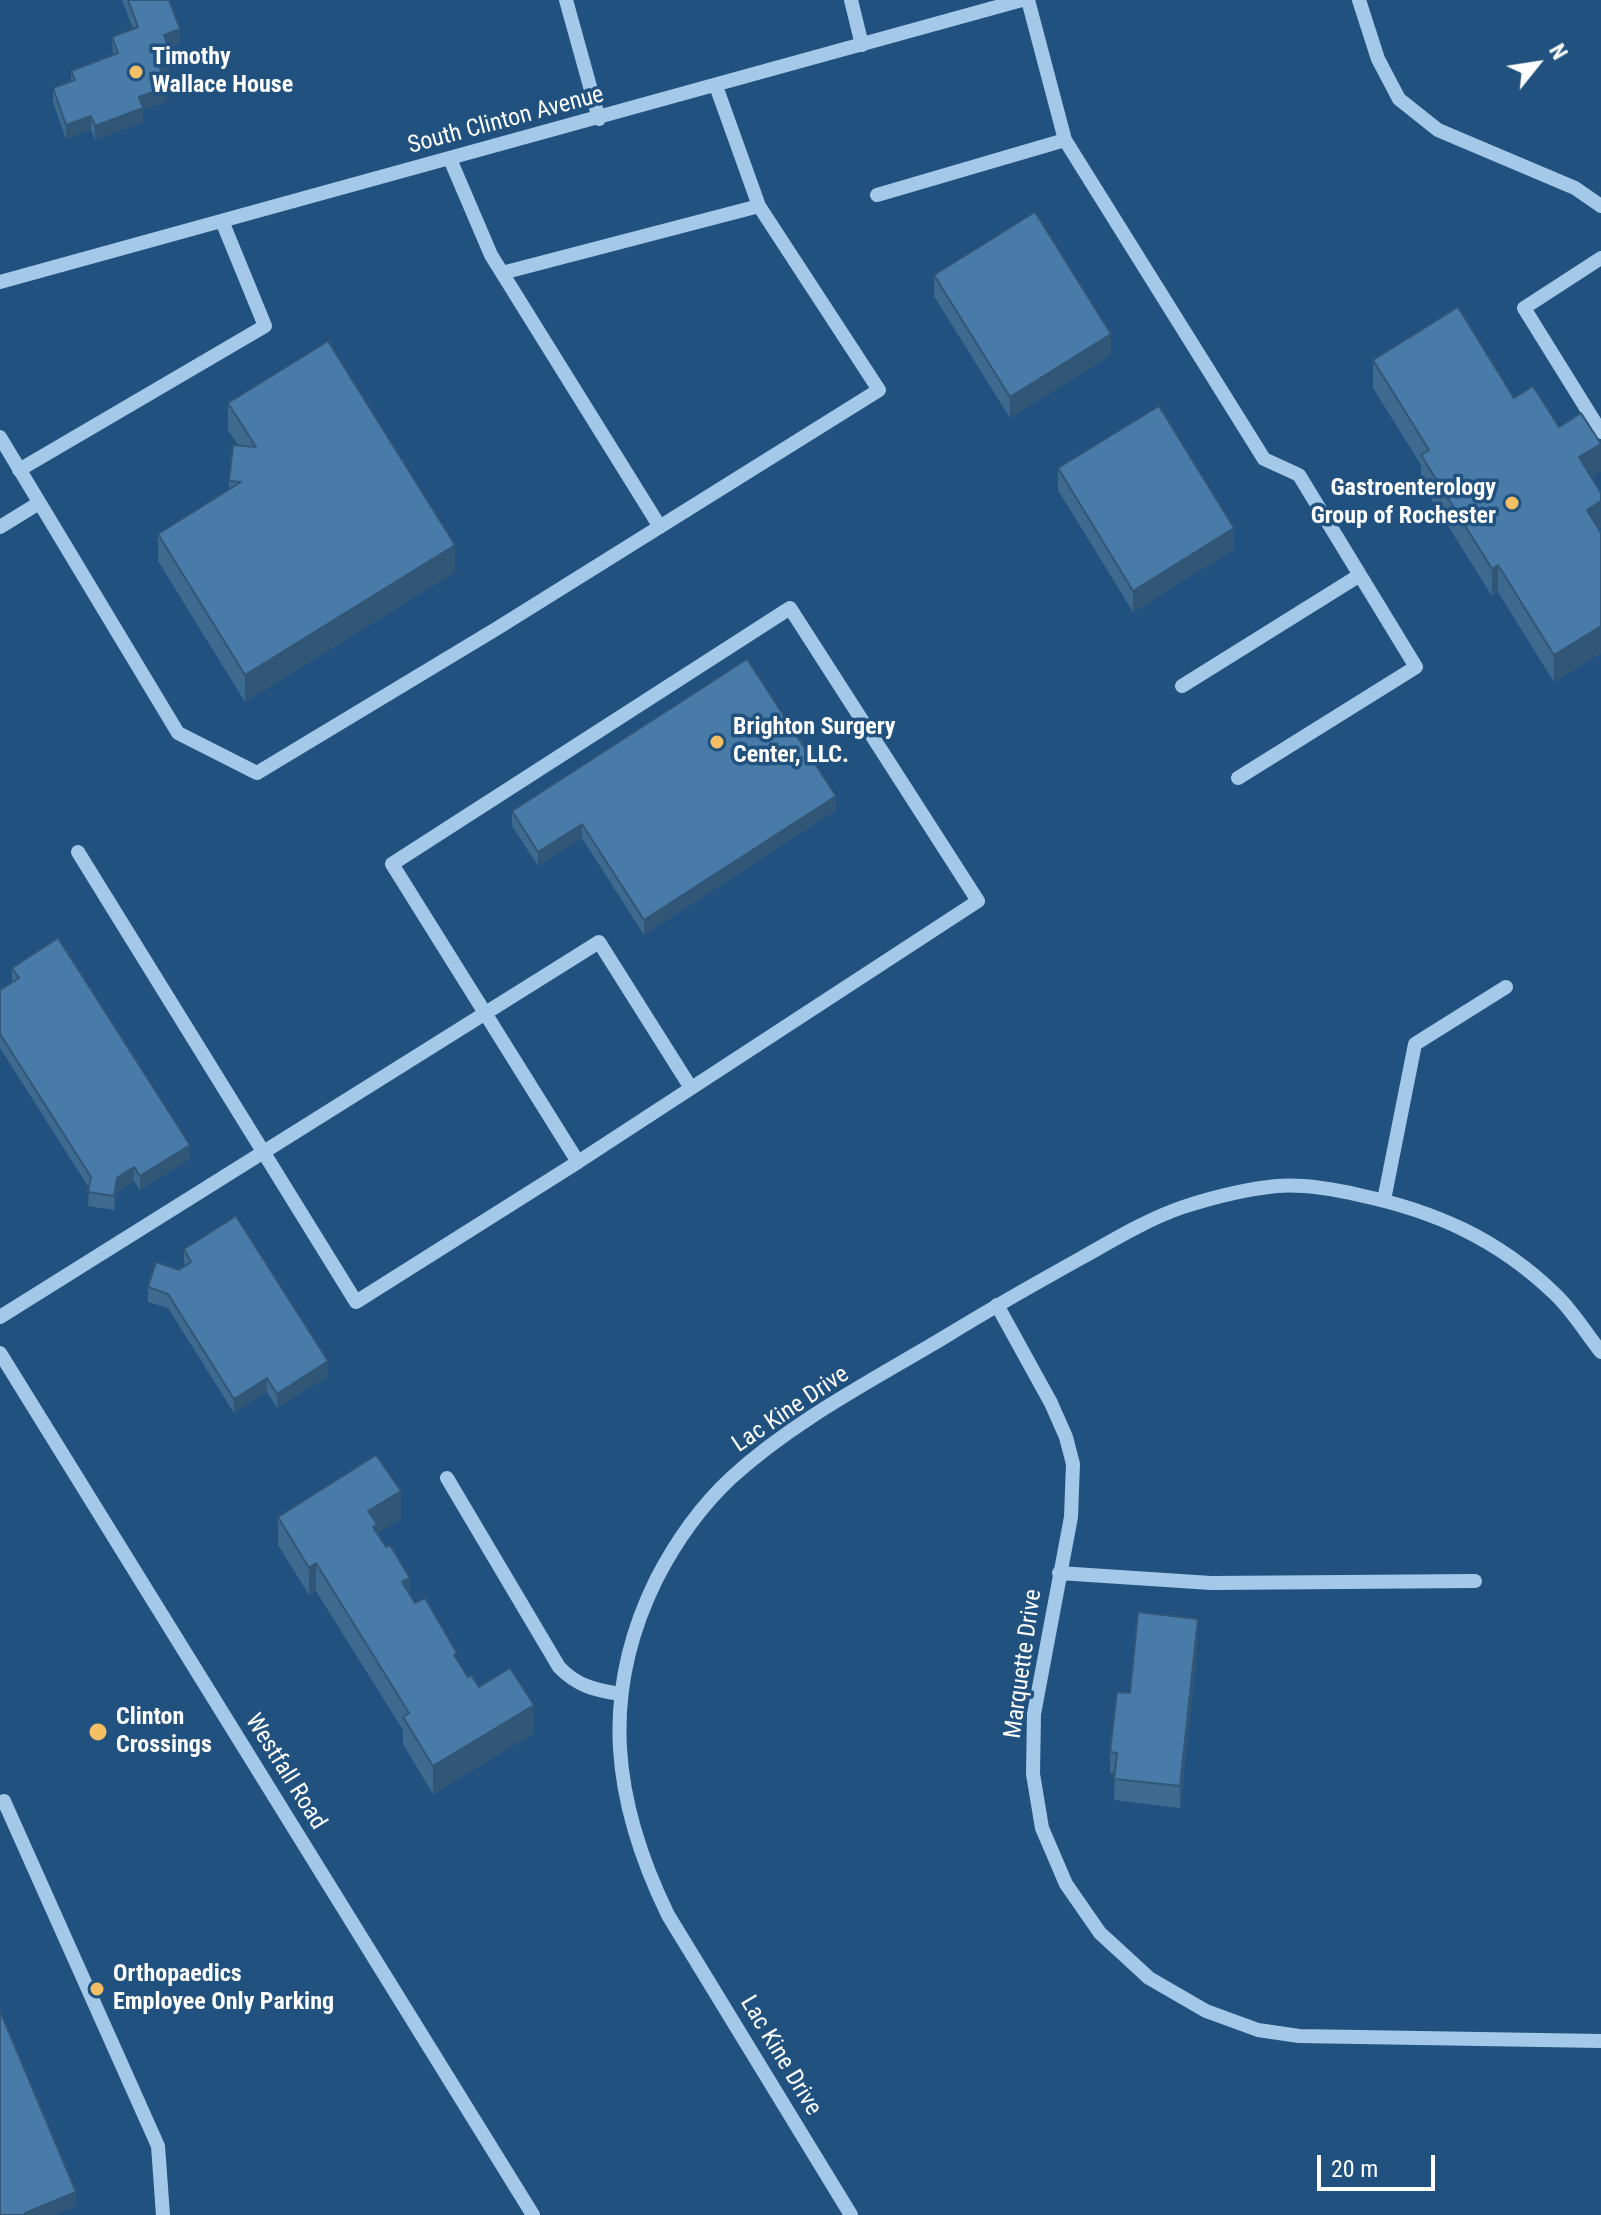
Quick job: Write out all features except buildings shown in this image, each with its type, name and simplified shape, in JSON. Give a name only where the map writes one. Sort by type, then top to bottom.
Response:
[{"type":"street","points":[[566,0],[599,119]]},
{"type":"street","points":[[851,0],[862,45]]},
{"type":"street","points":[[1025,0],[1065,140],[1264,459],[1299,475],[1416,667],[1238,778]]},
{"type":"street","name":"South Clinton Avenue","points":[[0,282],[1025,0]]},
{"type":"street","points":[[1359,0],[1378,59],[1399,99],[1438,130],[1575,188],[1601,206]]},
{"type":"street","points":[[0,437],[178,733],[257,773],[879,390],[759,206],[716,86]]},
{"type":"street","points":[[877,195],[1065,140]]},
{"type":"street","points":[[450,159],[491,255],[660,527]]},
{"type":"street","points":[[502,273],[759,206]]},
{"type":"street","points":[[19,470],[265,326],[222,221]]},
{"type":"street","points":[[1601,258],[1524,308],[1601,432]]},
{"type":"street","points":[[0,527],[39,503]]},
{"type":"street","points":[[1182,686],[1360,575]]},
{"type":"street","points":[[78,852],[356,1302],[578,1162],[978,901],[790,608],[392,864],[578,1162]]},
{"type":"street","points":[[0,1317],[599,942],[691,1088]]},
{"type":"street","points":[[1384,1200],[1415,1044],[1506,987]]},
{"type":"street","name":"Lac Kine Drive","points":[[851,2215],[676,1929],[648,1873],[634,1833],[619,1749],[620,1694],[631,1641],[645,1603],[664,1564],[688,1526],[729,1479],[814,1416],[997,1305],[1135,1228],[1180,1208],[1231,1193],[1280,1186],[1336,1190],[1384,1200],[1453,1223],[1508,1254],[1557,1296],[1601,1352]]},
{"type":"street","name":"Marquette Drive","points":[[997,1305],[1051,1403],[1066,1437],[1073,1464],[1071,1517],[1034,1714],[1033,1774],[1042,1828],[1066,1884],[1100,1933],[1149,1978],[1206,2011],[1258,2030],[1299,2036],[1601,2041]]},
{"type":"street","name":"Westfall Road","points":[[0,1353],[533,2215]]},
{"type":"street","points":[[447,1478],[559,1667],[572,1681],[592,1690],[620,1694]]},
{"type":"street","points":[[1059,1573],[1211,1583],[1475,1581]]},
{"type":"street","points":[[0,1803],[4,1801],[158,2146],[163,2215]]},
{"type":"place","name":"Timothy Wallace House","points":[[136,72]]},
{"type":"place","name":"Gastroenterology Group of Rochester","points":[[1512,503]]},
{"type":"place","name":"Brighton Surgery Center, LLC.","points":[[717,742]]},
{"type":"place","name":"Clinton Crossings","points":[[98,1732]]},
{"type":"place","name":"Orthopaedics Employee Only Parking","points":[[97,1989]]}]
